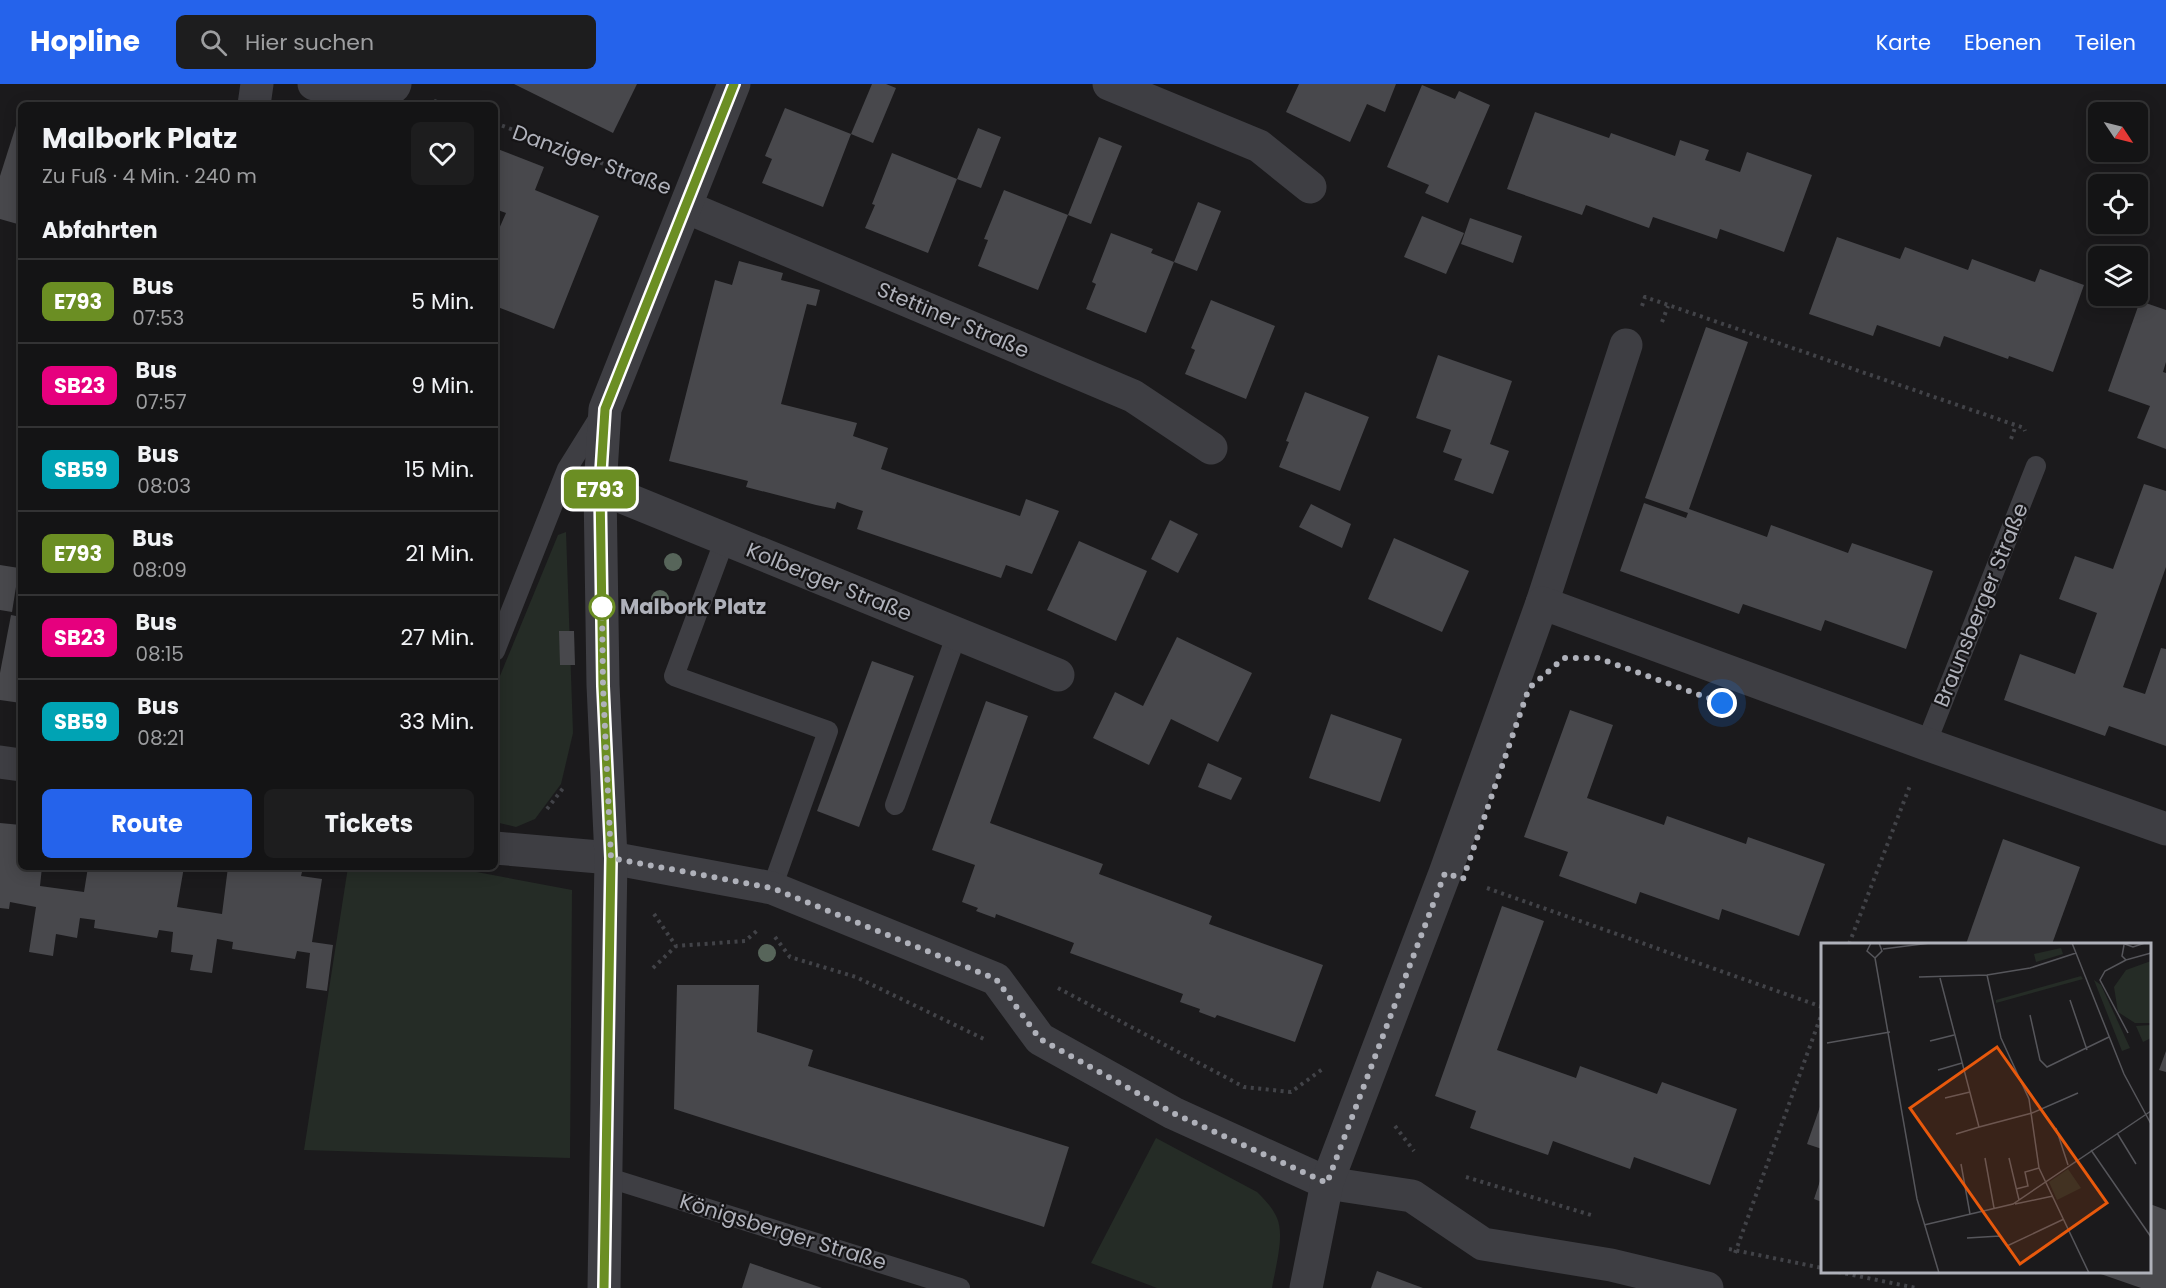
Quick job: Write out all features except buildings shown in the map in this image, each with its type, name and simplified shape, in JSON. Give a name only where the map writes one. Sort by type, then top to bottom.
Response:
[{"type":"street","points":[[254,102],[257,84]]},
{"type":"street","points":[[314,84],[395,85]]},
{"type":"street","points":[[604,1288],[611,858],[603,686],[600,488],[605,409],[734,84]]},
{"type":"street","points":[[1109,84],[1259,146],[1311,187]]},
{"type":"street","name":"Stettiner Straße","points":[[688,202],[1133,396],[1211,448]]},
{"type":"street","points":[[1306,1288],[1327,1183],[1445,873],[1542,603],[1626,345]]},
{"type":"street","name":"Kolberger Straße","points":[[600,488],[1058,675]]},
{"type":"street","points":[[1542,603],[1926,744],[2166,829]]},
{"type":"street","points":[[0,762],[18,765]]},
{"type":"street","points":[[498,848],[611,858],[772,888],[996,979],[1040,1039],[1173,1113],[1327,1183],[1412,1196],[1484,1244],[1611,1265],[1707,1288]]},
{"type":"lane","points":[[498,643],[567,469],[605,409]]},
{"type":"lane","name":"Braunsberger Straße","points":[[1926,744],[2036,466]]},
{"type":"lane","points":[[725,539],[674,676],[828,731],[772,888]]},
{"type":"lane","points":[[895,805],[957,634]]},
{"type":"lane","name":"Königsberger Straße","points":[[606,1177],[960,1288]]},
{"type":"path","name":"Danziger Straße","points":[[498,124],[688,202]]},
{"type":"path","points":[[1626,345],[1646,297],[2024,428],[2036,466]]},
{"type":"path","points":[[1660,327],[1668,306]]},
{"type":"path","points":[[2008,448],[2016,425]]},
{"type":"path","points":[[1850,943],[1926,744]]},
{"type":"path","points":[[1445,873],[1821,1006]]},
{"type":"path","points":[[653,913],[676,945]]},
{"type":"path","points":[[652,969],[676,945],[745,941],[767,924]]},
{"type":"path","points":[[772,932],[789,957],[856,976],[990,1042]]},
{"type":"path","points":[[1053,986],[1245,1087],[1291,1092],[1331,1063]]},
{"type":"path","points":[[1733,1260],[1821,1016]]},
{"type":"path","points":[[1390,1120],[1411,1149],[1419,1154]]},
{"type":"path","points":[[1465,1177],[1598,1216]]},
{"type":"path","points":[[1724,1248],[1821,1268]]},
{"type":"path","points":[[1843,1273],[1916,1288]]},
{"type":"shaded area","points":[[566,532],[573,733],[561,784],[535,819],[516,827],[498,823],[498,681],[558,535]]},
{"type":"shaded area","points":[[348,870],[466,870],[572,890],[570,1158],[304,1150]]},
{"type":"shaded area","points":[[1156,1138],[1257,1192],[1271,1207],[1277,1218],[1280,1234],[1272,1288],[1157,1288],[1091,1263]]},
{"type":"bus line","name":"E793","points":[[604,1288],[611,858],[603,686],[600,488],[605,409],[734,84]]},
{"type":"place","name":"Malbork Platz","points":[[602,607]]},
{"type":"route","points":[[602,607],[603,686],[611,858],[772,888],[996,979],[1040,1039],[1173,1113],[1327,1183],[1445,873],[1463,879],[1529,688],[1564,658],[1598,658],[1722,703]]}]
